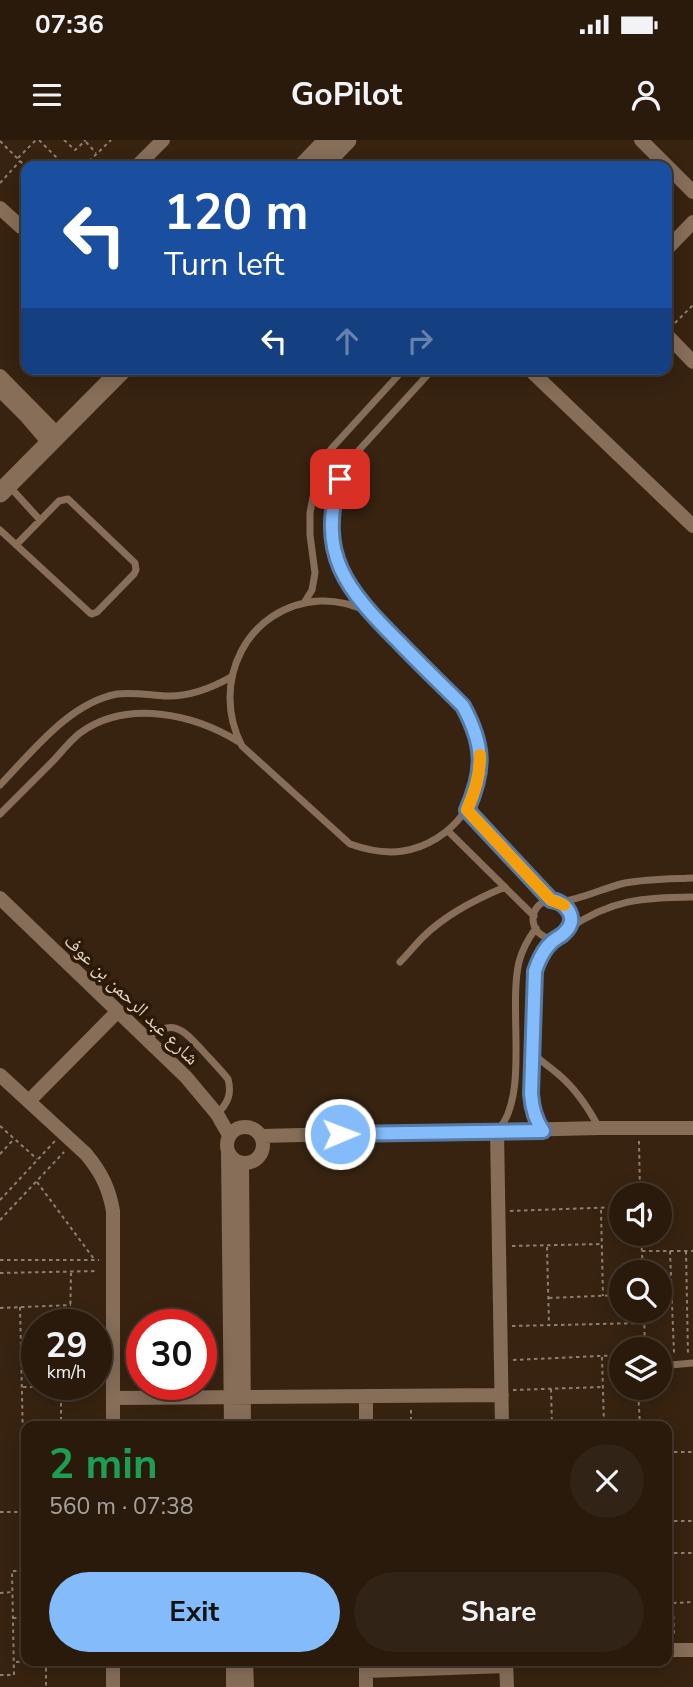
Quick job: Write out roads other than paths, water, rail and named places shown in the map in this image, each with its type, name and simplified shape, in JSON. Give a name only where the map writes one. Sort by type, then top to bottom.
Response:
[{"type":"street","points":[[142,161],[163,140]]},
{"type":"street","points":[[308,161],[328,140]]},
{"type":"street","points":[[327,161],[347,140]]},
{"type":"street","points":[[641,140],[662,161]]},
{"type":"street","points":[[672,171],[693,192]]},
{"type":"street","points":[[0,208],[21,227]]},
{"type":"street","points":[[672,244],[693,222]]},
{"type":"street","points":[[672,340],[693,362]]},
{"type":"street","points":[[3,485],[99,375]]},
{"type":"street","points":[[49,435],[116,375]]},
{"type":"street","points":[[540,375],[693,526]]},
{"type":"street","points":[[0,376],[49,435]]},
{"type":"street","points":[[0,390],[49,435]]},
{"type":"street","name":"شارع عبد الرحمن بن عوف","points":[[0,898],[187,1077],[229,1135]]},
{"type":"street","points":[[29,1101],[118,1012]]},
{"type":"street","points":[[0,1075],[68,1137],[96,1167],[105,1180],[110,1195],[114,1265],[113,1421]]},
{"type":"street","points":[[228,1153],[234,1160],[251,1162],[258,1157],[263,1145],[261,1136],[248,1127],[239,1127],[229,1135],[226,1143],[237,1397],[243,1421]]},
{"type":"street","points":[[261,1136],[693,1128]]},
{"type":"street","points":[[497,1131],[502,1421]]},
{"type":"street","points":[[232,1421],[237,1397],[242,1163]]},
{"type":"street","points":[[113,1392],[237,1397],[502,1393]]},
{"type":"street","points":[[366,1396],[366,1421]]},
{"type":"street","points":[[672,1650],[693,1650]]},
{"type":"street","points":[[113,1666],[113,1687]]},
{"type":"street","points":[[233,1666],[233,1687]]},
{"type":"street","points":[[246,1666],[247,1687]]},
{"type":"street","points":[[366,1666],[366,1687]]},
{"type":"street","points":[[506,1666],[507,1687]]},
{"type":"lane","points":[[304,603],[312,590],[315,573],[310,513],[320,471],[331,449],[399,375]]},
{"type":"lane","points":[[368,611],[337,601],[320,601],[304,603],[271,618],[257,629],[241,652],[231,677],[230,711],[233,727],[242,746],[350,844],[375,851],[401,852],[426,844],[448,831],[467,810],[476,790],[480,768],[479,747],[473,725],[463,706],[368,611],[348,584],[334,550],[332,514],[340,479],[349,461],[428,375]]},
{"type":"lane","points":[[3,485],[40,520]]},
{"type":"lane","points":[[0,530],[16,545],[92,614],[135,572],[135,564],[70,500],[59,501],[16,545]]},
{"type":"lane","points":[[0,785],[67,717],[91,703],[117,694],[189,695],[211,688],[231,677]]},
{"type":"lane","points":[[0,814],[80,733],[99,722],[121,715],[143,713],[196,722],[240,742]]},
{"type":"lane","points":[[467,810],[551,900],[561,902],[582,898],[626,883],[693,878]]},
{"type":"lane","points":[[448,831],[534,916],[536,928],[542,935],[555,938]]},
{"type":"lane","points":[[400,962],[424,936],[446,918],[470,903],[505,887]]},
{"type":"lane","points":[[543,1131],[532,1105],[532,1052],[535,971],[546,947],[568,929],[603,908],[642,898],[693,897]]},
{"type":"lane","points":[[534,916],[540,905],[551,900]]},
{"type":"lane","points":[[561,902],[570,912],[568,929]]},
{"type":"lane","points":[[497,1131],[509,1114],[514,1091],[519,964],[528,939],[536,928]]},
{"type":"lane","points":[[147,1039],[168,1028],[184,1031],[220,1069],[228,1079],[230,1087],[226,1104],[216,1114]]},
{"type":"lane","points":[[532,1052],[540,1062],[559,1074],[586,1103],[599,1128]]},
{"type":"lane","points":[[672,1365],[691,1363]]}]
